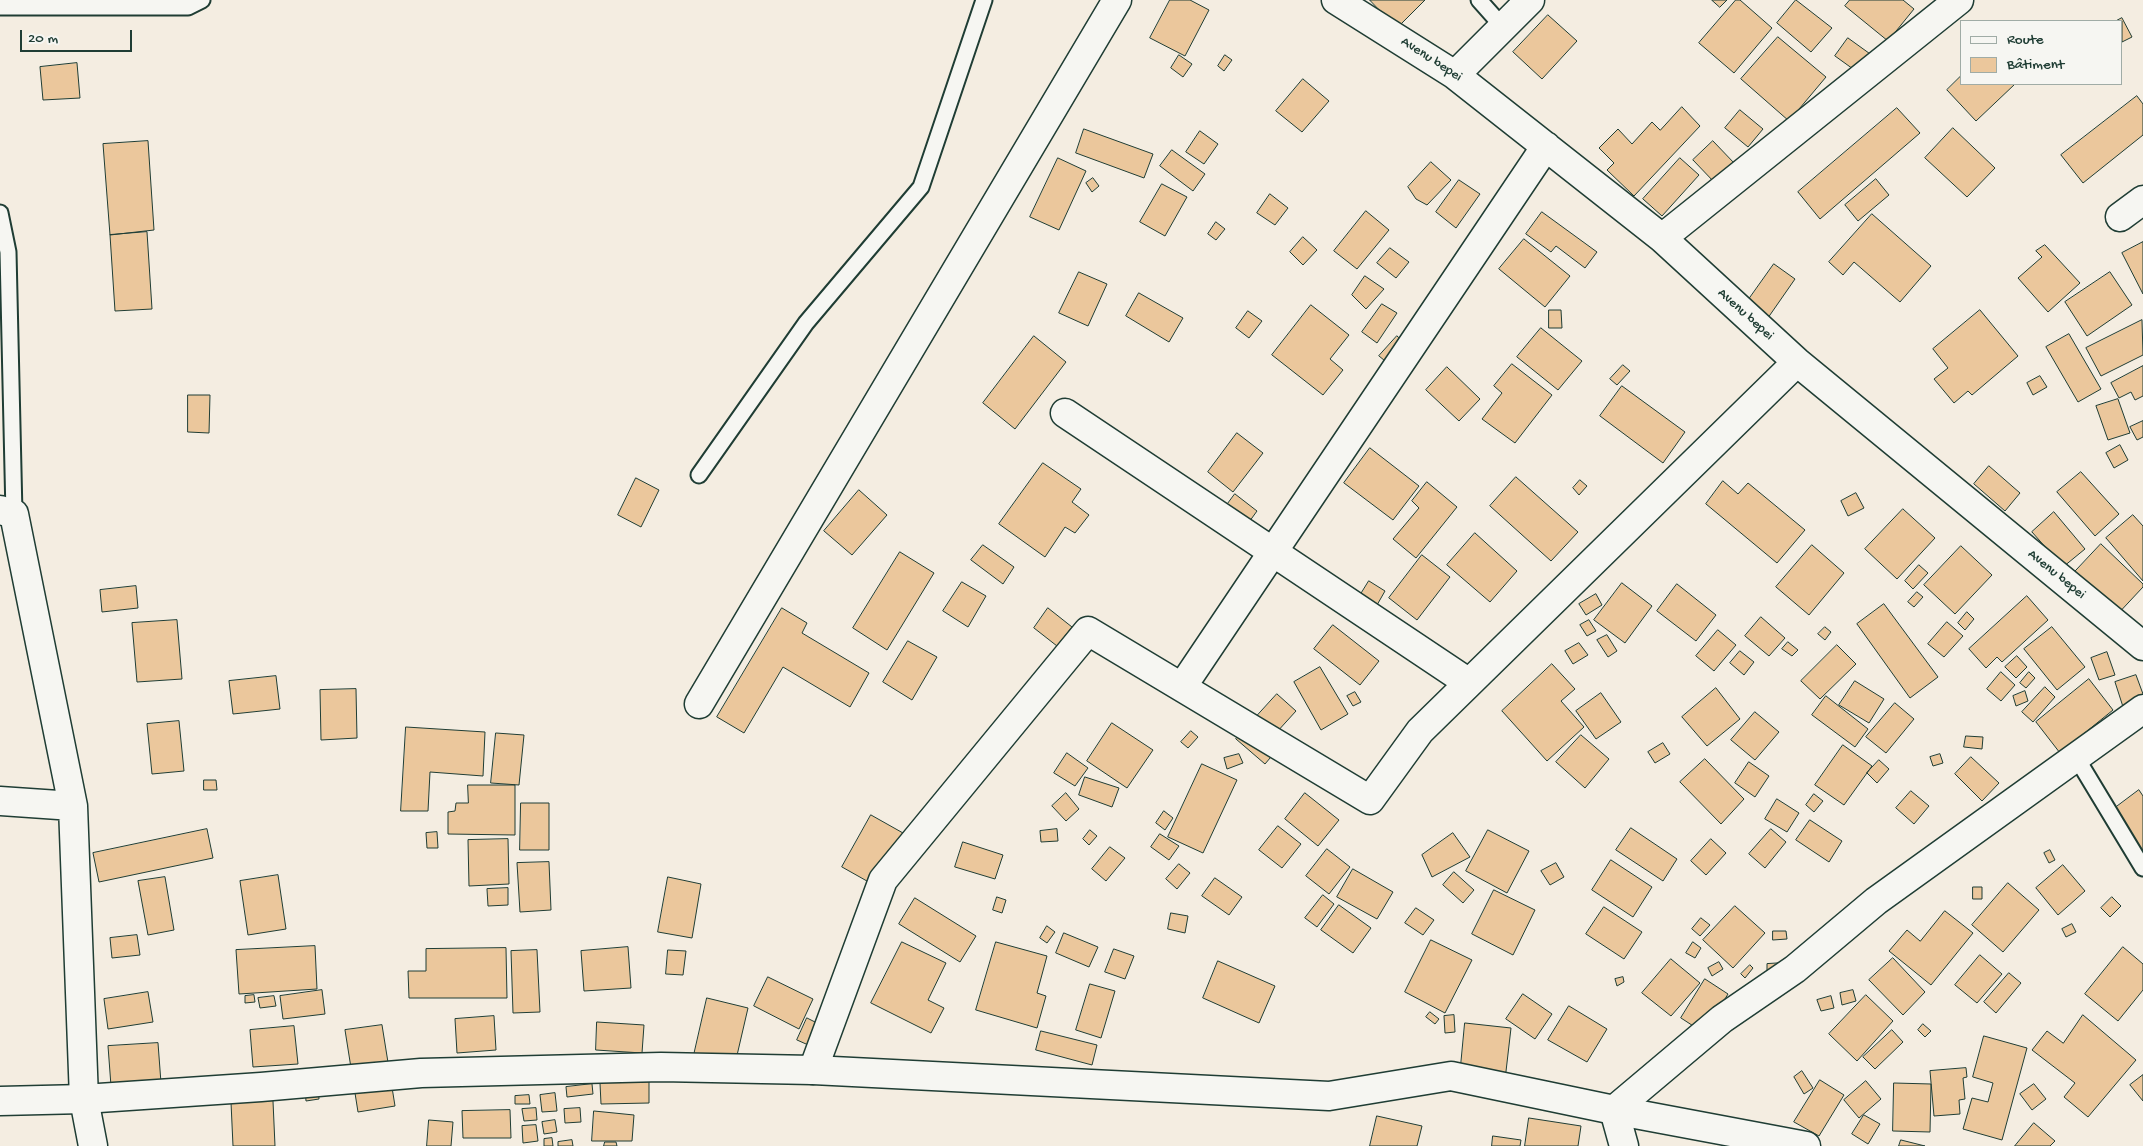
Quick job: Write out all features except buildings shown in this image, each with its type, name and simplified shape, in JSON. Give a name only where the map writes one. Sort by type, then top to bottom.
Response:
[{"type":"street","points":[[699,704],[1117,0]]},
{"type":"street","name":"Avenu bepei","points":[[1336,0],[1455,75],[1662,238],[1797,362],[2143,646]]},
{"type":"street","points":[[1455,75],[1530,0]]},
{"type":"street","points":[[1662,238],[1959,0]]},
{"type":"street","points":[[1182,687],[1546,146]]},
{"type":"street","points":[[2120,217],[2143,200]]},
{"type":"street","points":[[813,1070],[883,880],[1088,631],[1370,800],[1420,731],[1797,362]]},
{"type":"street","points":[[1065,412],[1469,683]]},
{"type":"street","points":[[7,512],[73,806],[84,1099],[93,1146]]},
{"type":"street","points":[[1614,1110],[1722,1019],[1795,969],[1876,901],[2143,708]]},
{"type":"street","points":[[0,801],[73,806]]},
{"type":"street","points":[[0,1101],[84,1099],[261,1087],[421,1073],[661,1067],[813,1070],[1329,1096],[1451,1076],[1614,1110],[1806,1146]]},
{"type":"street","points":[[1614,1110],[1624,1146]]},
{"type":"lane","points":[[0,7],[188,7],[202,0]]},
{"type":"lane","points":[[699,475],[806,322],[921,187],[984,0]]},
{"type":"lane","points":[[1479,0],[1503,27]]},
{"type":"lane","points":[[0,213],[8,252],[7,512]]},
{"type":"lane","points":[[2076,757],[2143,868]]}]
